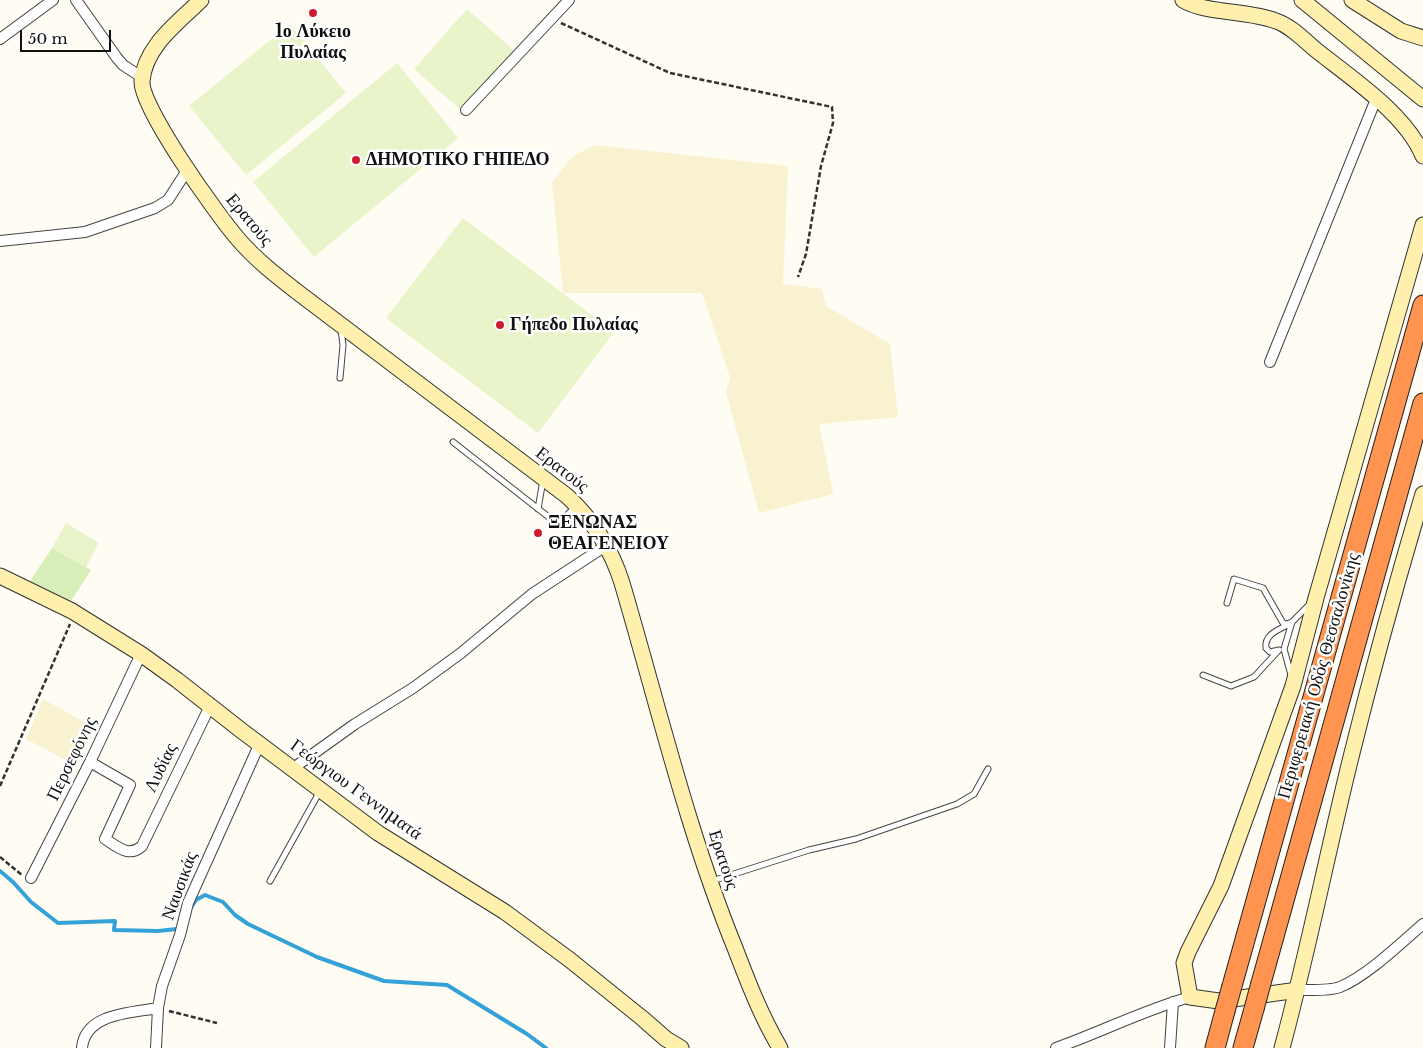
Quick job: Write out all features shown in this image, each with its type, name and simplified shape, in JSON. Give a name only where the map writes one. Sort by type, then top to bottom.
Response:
[{"type":"highway","name":"Περιφερειακή Οδός Θεσσαλονίκης","points":[[1215,1048],[1423,305]]},
{"type":"highway","name":"Περιφερειακή Οδός Θεσσαλονίκης","points":[[1243,1048],[1423,404]]},
{"type":"street","points":[[0,39],[53,0]]},
{"type":"street","points":[[76,0],[123,65],[143,78],[147,61],[155,47],[201,0]]},
{"type":"street","points":[[466,110],[568,0]]},
{"type":"street","points":[[1183,0],[1201,6],[1257,15],[1277,21],[1295,33],[1392,111],[1418,144],[1423,156]]},
{"type":"street","points":[[1302,0],[1423,99]]},
{"type":"street","points":[[1352,0],[1401,31],[1423,38]]},
{"type":"street","name":"Ερατούς","points":[[143,78],[143,88],[148,103],[188,169],[219,216],[249,252],[275,275],[577,505],[588,517],[607,545],[622,583],[709,882],[762,1014],[780,1048]]},
{"type":"street","points":[[1270,362],[1376,99]]},
{"type":"street","points":[[0,241],[85,232],[155,208],[168,200],[188,169]]},
{"type":"street","points":[[1190,997],[1184,963],[1221,886],[1293,686],[1316,598],[1423,225]]},
{"type":"street","points":[[1282,1048],[1298,990],[1354,747],[1388,612],[1423,494]]},
{"type":"street","points":[[292,769],[355,724],[413,688],[461,653],[532,594],[607,545]]},
{"type":"street","name":"Γεώργιου Γεννηματά","points":[[0,576],[75,613],[141,654],[378,833],[505,912],[570,960],[666,1039],[681,1048]]},
{"type":"street","name":"Περσεφόνης","points":[[31,878],[90,762],[141,654]]},
{"type":"street","name":"Λυδίας","points":[[90,762],[130,785],[105,839],[126,852],[135,851],[142,846],[210,706]]},
{"type":"street","name":"Ναυσικάς","points":[[156,1048],[158,1008],[162,986],[180,935],[188,903],[260,743]]},
{"type":"street","points":[[1056,1048],[1121,1023],[1143,1012],[1190,997],[1219,1001],[1298,990],[1339,988],[1391,952],[1423,924]]},
{"type":"street","points":[[1170,1048],[1173,1002]]},
{"type":"street","points":[[82,1048],[83,1038],[91,1027],[105,1019],[158,1008]]},
{"type":"lane","points":[[340,324],[343,345],[340,378]]},
{"type":"lane","points":[[453,442],[556,523],[561,521],[577,505]]},
{"type":"lane","points":[[538,509],[544,478]]},
{"type":"lane","points":[[1227,603],[1234,580],[1263,588],[1283,623],[1289,624],[1292,622]]},
{"type":"lane","points":[[1284,649],[1270,652],[1266,648],[1267,639],[1292,622],[1316,598]]},
{"type":"lane","points":[[1292,622],[1284,649],[1293,686]]},
{"type":"lane","points":[[1203,675],[1231,686],[1254,677],[1278,651]]},
{"type":"lane","points":[[709,882],[809,850],[856,838],[957,804],[974,794],[988,769]]},
{"type":"lane","points":[[270,881],[320,791]]},
{"type":"path","points":[[551,19],[670,73],[832,107],[833,124],[821,166],[806,254],[798,276]]},
{"type":"path","points":[[0,786],[75,613]]},
{"type":"path","points":[[0,857],[28,879],[31,878]]},
{"type":"path","points":[[158,1008],[216,1023]]},
{"type":"shaded area","points":[[594,145],[788,166],[783,284],[822,289],[826,306],[890,344],[898,417],[819,424],[833,494],[759,513],[726,392],[730,378],[702,293],[563,293],[552,183],[572,157]]},
{"type":"shaded area","points":[[43,699],[95,728],[77,766],[26,739]]},
{"type":"green space","points":[[467,9],[515,51],[462,111],[414,69]]},
{"type":"green space","points":[[290,24],[346,93],[246,175],[189,106]]},
{"type":"green space","name":"ΔΗΜΟΤΙΚΟ ΓΗΠΕΔΟ","points":[[397,63],[458,138],[314,257],[253,182]]},
{"type":"green space","name":"Γήπεδο Πυλαίας","points":[[463,218],[614,332],[538,433],[386,318]]},
{"type":"green space","points":[[66,523],[99,543],[86,567],[52,548]]},
{"type":"green space","points":[[52,548],[91,570],[71,601],[30,581]]},
{"type":"waterway","points":[[0,871],[31,902],[58,923],[115,921],[114,930],[158,931],[178,928]]},
{"type":"waterway","points":[[190,909],[196,900],[205,895],[223,902],[235,915],[248,924],[317,957],[384,981],[447,985],[527,1034],[546,1048]]},
{"type":"place","name":"1ο Λύκειο Πυλαίας","points":[[313,13]]},
{"type":"place","name":"ΔΗΜΟΤΙΚΟ ΓΗΠΕΔΟ","points":[[356,160]]},
{"type":"place","name":"Γήπεδο Πυλαίας","points":[[500,325]]},
{"type":"place","name":"ΞΕΝΩΝΑΣ ΘΕΑΓΕΝΕΙΟΥ","points":[[538,533]]}]
